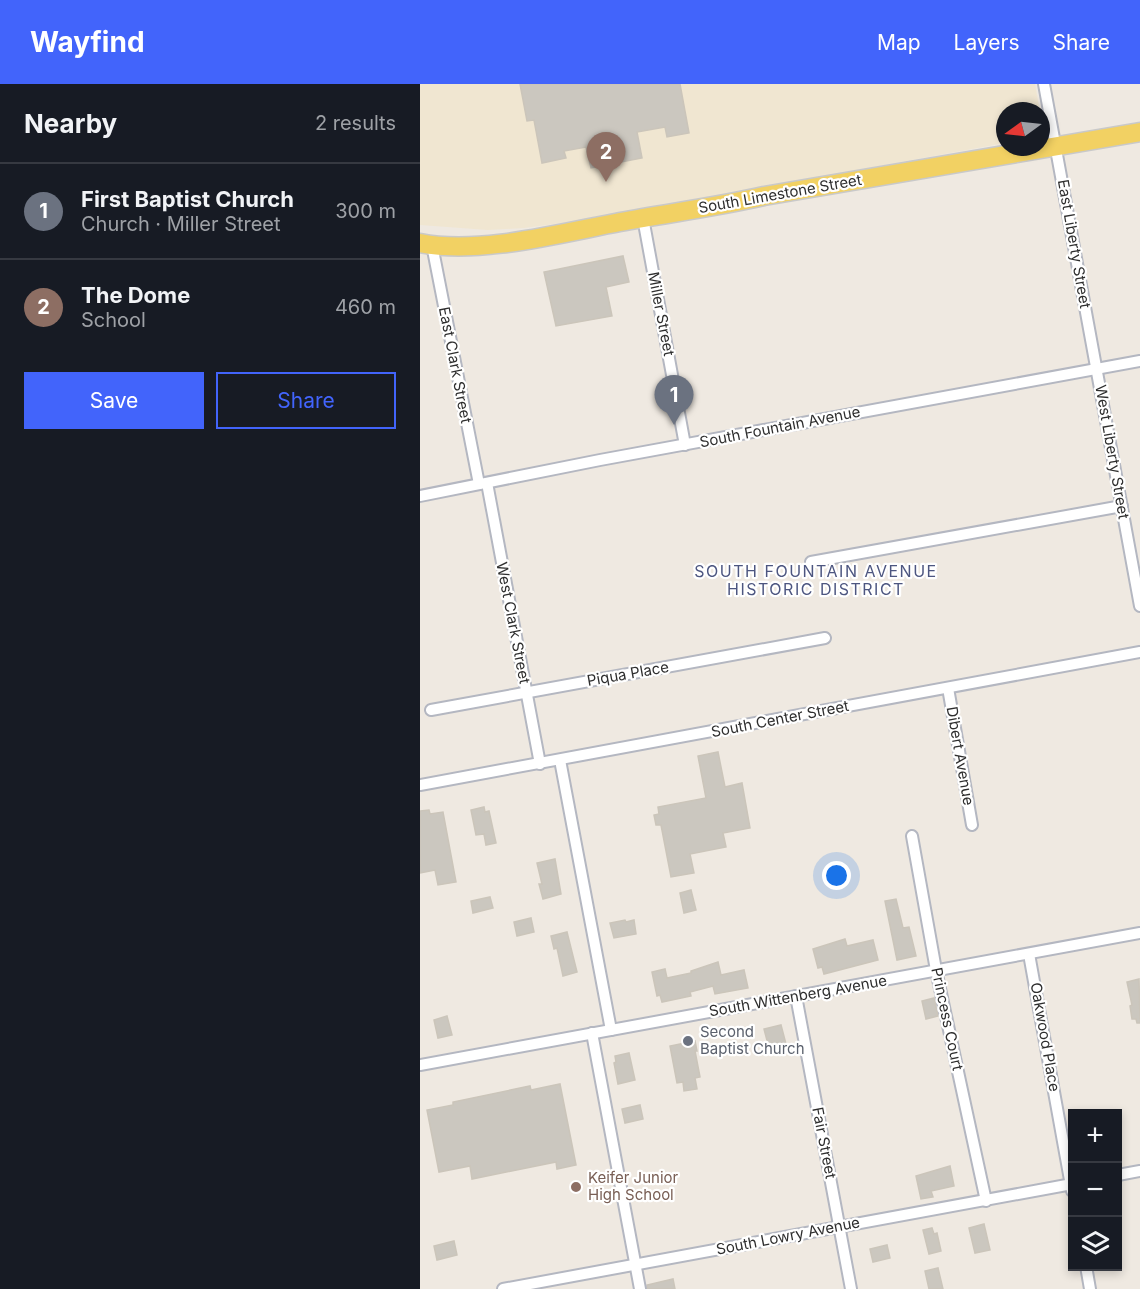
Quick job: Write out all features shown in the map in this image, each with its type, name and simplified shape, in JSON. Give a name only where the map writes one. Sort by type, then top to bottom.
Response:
[{"type":"main road","name":"South Limestone Street","points":[[426,244],[479,246],[578,231],[1140,132]]},
{"type":"street","name":"East Liberty Street","points":[[1044,84],[1097,368]]},
{"type":"street","name":"Miller Street","points":[[643,218],[685,445]]},
{"type":"street","name":"East Clark Street","points":[[426,244],[483,484]]},
{"type":"street","name":"South Fountain Avenue","points":[[420,496],[1140,361]]},
{"type":"street","name":"West Liberty Street","points":[[1097,368],[1140,606]]},
{"type":"street","name":"West Clark Street","points":[[483,484],[540,764]]},
{"type":"street","points":[[811,562],[1122,506]]},
{"type":"street","name":"Piqua Place","points":[[431,710],[825,638]]},
{"type":"street","name":"South Center Street","points":[[420,785],[1140,652]]},
{"type":"street","name":"Dibert Avenue","points":[[948,688],[972,825]]},
{"type":"street","points":[[560,760],[611,1030]]},
{"type":"street","name":"Princess Court","points":[[912,836],[936,970],[986,1201]]},
{"type":"street","name":"South Wittenberg Avenue","points":[[420,1065],[1140,933]]},
{"type":"street","name":"Oakwood Place","points":[[1029,954],[1068,1164]]},
{"type":"street","name":"Fair Street","points":[[796,996],[851,1289]]},
{"type":"street","points":[[592,1033],[640,1289]]},
{"type":"street","points":[[1122,1174],[1140,1171]]},
{"type":"street","name":"South Lowry Avenue","points":[[503,1289],[1068,1187]]},
{"type":"street","points":[[1087,1271],[1090,1289]]},
{"type":"shaded area","points":[[420,84],[1035,84],[1038,102],[996,102],[996,145],[577,221],[488,230],[420,225]]},
{"type":"building","points":[[520,84],[680,84],[689,133],[667,137],[665,127],[637,132],[642,158],[591,168],[586,147],[564,151],[566,158],[542,163],[534,120],[527,121]]},
{"type":"building","points":[[623,256],[629,282],[606,287],[612,316],[556,326],[544,272]]},
{"type":"building","points":[[718,752],[725,787],[742,783],[750,828],[723,833],[726,847],[690,854],[694,873],[671,877],[661,825],[656,825],[654,815],[659,814],[658,807],[706,798],[698,756]]},
{"type":"building","points":[[484,807],[485,812],[489,811],[496,843],[486,845],[484,834],[476,835],[471,810]]},
{"type":"building","points":[[429,810],[430,814],[443,812],[456,882],[438,885],[435,870],[420,873],[420,811]]},
{"type":"building","points":[[555,859],[561,894],[543,899],[537,863]]},
{"type":"building","points":[[691,890],[696,910],[684,913],[680,893]]},
{"type":"building","points":[[490,897],[493,908],[473,913],[471,901]]},
{"type":"building","points":[[896,899],[903,928],[909,927],[916,956],[897,960],[885,901]]},
{"type":"building","points":[[531,918],[534,932],[517,936],[514,922]]},
{"type":"building","points":[[625,920],[626,922],[634,920],[636,934],[614,938],[610,923]]},
{"type":"building","points":[[567,932],[577,972],[563,976],[557,948],[554,949],[551,936]]},
{"type":"building","points":[[845,939],[847,946],[873,940],[878,960],[824,974],[822,967],[818,968],[813,949]]},
{"type":"building","points":[[718,962],[721,975],[744,970],[748,988],[715,994],[713,986],[690,992],[691,996],[662,1002],[660,995],[657,996],[652,972],[665,969],[667,978],[691,973],[691,971]]},
{"type":"building","points":[[1139,979],[1140,1023],[1137,1023],[1136,1019],[1132,1019],[1130,1006],[1132,1005],[1127,982]]},
{"type":"building","points":[[934,998],[938,1016],[926,1019],[922,1001]]},
{"type":"building","points":[[447,1016],[452,1035],[438,1038],[434,1020]]},
{"type":"building","points":[[781,1025],[786,1044],[769,1048],[764,1029]]},
{"type":"building","points":[[695,1041],[700,1077],[695,1078],[697,1089],[684,1091],[683,1082],[677,1083],[670,1046]]},
{"type":"building","points":[[629,1053],[635,1080],[618,1084],[615,1056]]},
{"type":"building","points":[[560,1084],[576,1165],[557,1169],[556,1162],[472,1179],[470,1166],[439,1172],[427,1110],[453,1105],[453,1102],[530,1086],[531,1090]]},
{"type":"building","points":[[640,1105],[643,1119],[625,1123],[622,1109]]},
{"type":"building","points":[[950,1166],[954,1186],[931,1191],[933,1197],[921,1199],[916,1176]]},
{"type":"building","points":[[984,1224],[990,1250],[975,1253],[969,1228]]},
{"type":"building","points":[[932,1228],[934,1234],[937,1233],[941,1251],[929,1254],[923,1230]]},
{"type":"building","points":[[454,1241],[457,1255],[437,1260],[434,1246]]},
{"type":"building","points":[[887,1245],[890,1258],[873,1262],[870,1249]]},
{"type":"building","points":[[938,1268],[943,1289],[929,1289],[925,1271]]},
{"type":"building","points":[[673,1279],[675,1289],[647,1289],[647,1285]]},
{"type":"place","name":"The Dome","points":[[606,182]]},
{"type":"place","name":"First Baptist Church","points":[[674,425]]},
{"type":"place","name":"Second Baptist Church","points":[[688,1041]]},
{"type":"place","name":"Keifer Junior High School","points":[[576,1187]]},
{"type":"district","name":"SOUTH FOUNTAIN AVENUE HISTORIC DISTRICT","points":[[816,580]]}]
